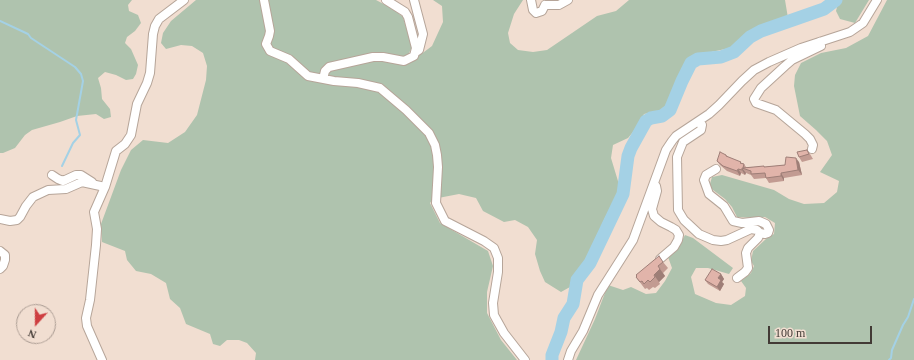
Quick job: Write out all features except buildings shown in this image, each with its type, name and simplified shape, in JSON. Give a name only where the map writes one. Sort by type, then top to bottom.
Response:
[{"type":"street","points":[[102,360],[87,326],[86,318],[90,300],[96,245],[97,229],[94,212],[105,187],[116,151],[131,136],[137,104],[148,83],[155,26],[159,19],[184,0]]},
{"type":"street","points":[[264,0],[270,31],[266,41],[267,48],[289,59],[308,76],[334,81],[358,83],[380,88],[406,110],[429,133],[435,145],[437,155],[438,167],[436,202],[445,221],[484,241],[494,248],[498,258],[498,272],[493,303],[494,315],[504,333],[525,360]]},
{"type":"street","points":[[386,0],[405,12],[410,24],[416,52]]},
{"type":"street","points":[[323,79],[325,70],[329,67],[373,57],[383,57],[404,61],[411,59],[419,50],[423,34],[414,0]]},
{"type":"street","points":[[531,0],[533,10],[536,13],[542,11],[543,2],[559,5],[568,0]]},
{"type":"street","points":[[568,360],[583,331],[598,295],[633,240],[666,150],[676,136],[699,121],[719,105],[742,80],[754,70],[769,62],[819,42],[850,32],[863,22],[877,0]]},
{"type":"street","points":[[812,149],[813,145],[805,134],[776,110],[756,103],[754,99],[761,88],[785,66],[792,60],[821,46],[819,42]]},
{"type":"street","points":[[699,121],[702,125],[701,130],[683,142],[676,157],[678,210],[681,216],[699,234],[713,240],[727,240],[751,229],[757,230],[760,233],[768,233],[769,230],[766,224],[759,221],[742,223],[733,221],[724,206],[709,194],[704,180],[706,175],[716,168]]},
{"type":"street","points":[[52,174],[63,181],[76,175],[81,175],[95,184]]},
{"type":"street","points":[[0,219],[10,221],[16,220],[20,217],[28,202],[42,192],[52,189],[66,189],[82,182],[105,187]]},
{"type":"street","points":[[654,184],[657,190],[652,209],[654,216],[661,222],[672,226],[678,235],[678,240],[674,247],[660,259]]},
{"type":"street","points":[[737,278],[748,268],[746,253],[748,248],[758,238],[760,233]]},
{"type":"street","points":[[0,251],[4,255],[5,260],[0,269]]},
{"type":"green space","points":[[0,0],[132,0],[128,5],[129,11],[138,15],[141,23],[135,31],[127,37],[125,43],[131,49],[138,65],[136,74],[133,79],[126,80],[105,72],[98,78],[102,99],[110,109],[111,117],[104,119],[96,114],[77,116],[32,130],[25,135],[15,148],[0,153]]},
{"type":"green space","points":[[196,0],[376,0],[393,9],[403,17],[412,47],[409,53],[420,55],[432,46],[443,22],[442,6],[433,0],[523,0],[514,14],[508,33],[510,43],[518,50],[533,52],[547,50],[597,16],[616,11],[629,0],[785,0],[788,18],[759,26],[746,34],[730,48],[697,55],[689,63],[675,84],[670,101],[662,110],[644,114],[638,126],[628,138],[613,145],[611,158],[621,191],[606,216],[583,265],[573,278],[570,287],[561,292],[545,282],[535,254],[537,240],[528,227],[515,220],[504,222],[483,211],[476,198],[459,194],[433,199],[430,203],[440,223],[488,251],[493,266],[487,292],[487,313],[501,340],[517,360],[255,360],[256,353],[247,343],[239,340],[227,340],[220,346],[213,344],[210,334],[186,324],[180,308],[170,299],[166,283],[151,274],[136,271],[127,260],[125,251],[102,242],[101,224],[121,170],[131,150],[143,140],[168,143],[185,132],[197,115],[206,80],[207,66],[203,53],[192,46],[181,45],[166,49],[161,43],[163,33],[171,21]]},
{"type":"green space","points":[[841,0],[869,0],[855,23],[840,19],[836,11],[838,3]]},
{"type":"green space","points":[[887,0],[914,0],[914,360],[576,360],[595,319],[608,285],[623,290],[631,287],[646,294],[656,293],[672,268],[668,257],[678,248],[685,235],[693,238],[733,268],[729,274],[708,268],[696,268],[691,277],[695,294],[716,303],[731,305],[745,296],[746,288],[741,281],[751,273],[754,266],[751,261],[753,251],[767,238],[774,234],[775,223],[765,217],[737,217],[732,207],[725,199],[709,187],[712,177],[722,175],[774,190],[789,199],[804,204],[824,203],[837,192],[839,181],[820,172],[832,155],[827,141],[800,116],[794,86],[795,75],[801,63],[821,53],[846,48],[868,36]]},
{"type":"waterway","points":[[552,360],[552,355],[561,332],[564,318],[573,304],[577,280],[590,263],[623,194],[628,156],[631,148],[646,121],[651,118],[662,116],[670,110],[691,63],[698,59],[721,57],[734,52],[750,37],[761,31],[824,9],[836,0]]},
{"type":"waterway","points":[[0,21],[28,34],[31,38],[75,67],[81,74],[83,81],[76,120],[80,135],[73,143],[62,166]]},
{"type":"waterway","points":[[889,360],[903,325],[908,317],[914,299]]}]
